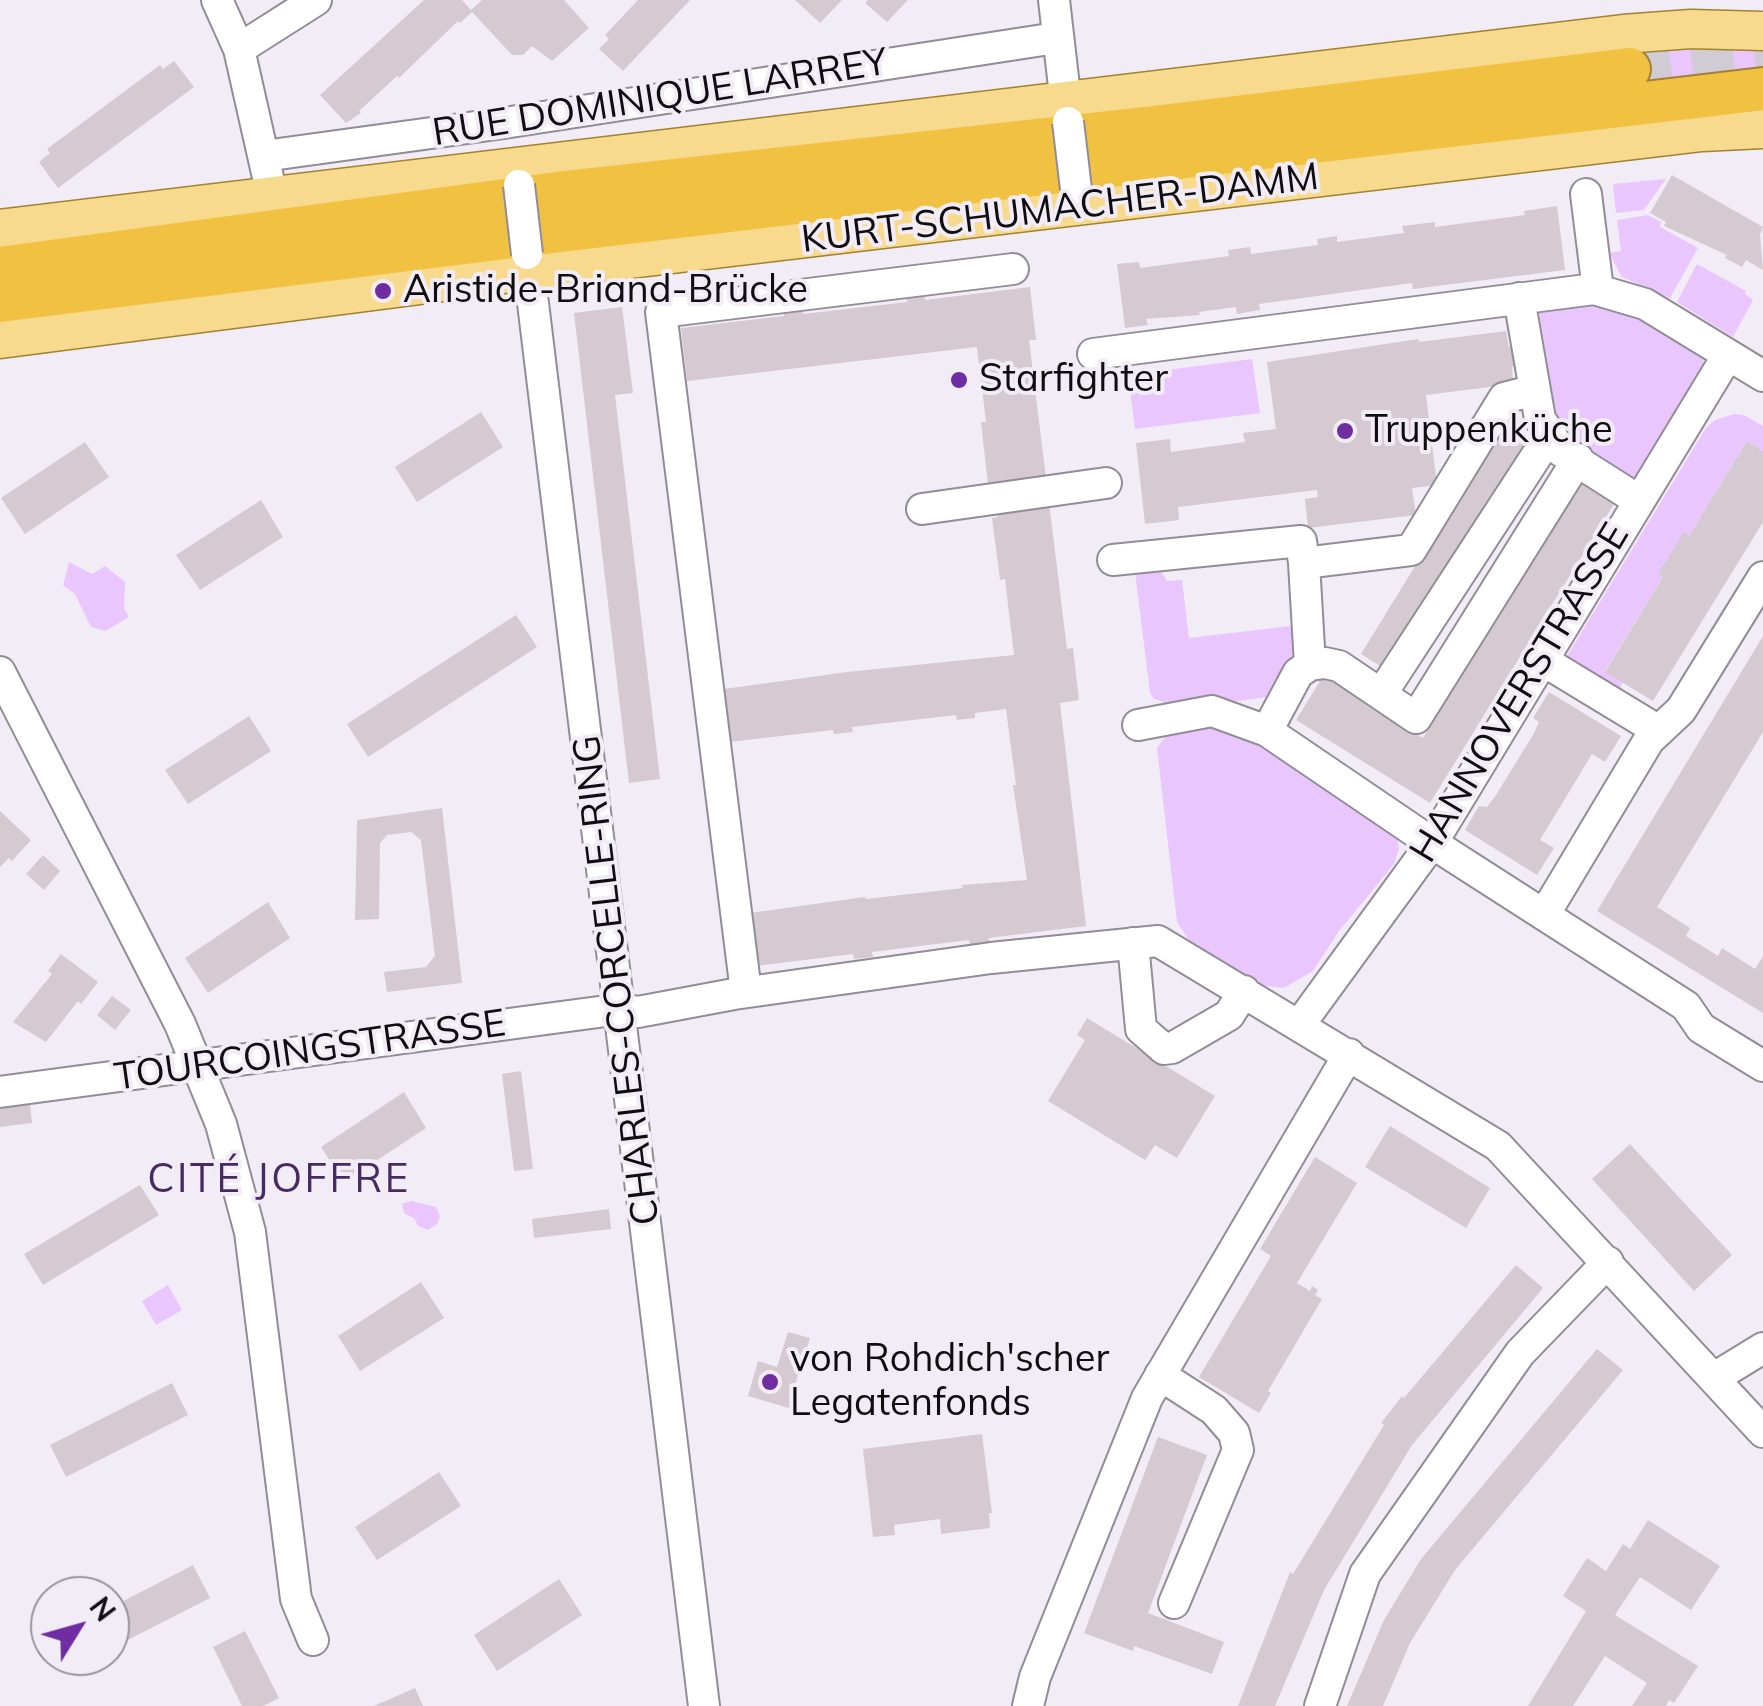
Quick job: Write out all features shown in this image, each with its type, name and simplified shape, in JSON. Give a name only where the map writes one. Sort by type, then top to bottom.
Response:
[{"type":"highway","points":[[0,268],[564,192],[1154,127],[1629,69]]},
{"type":"highway","points":[[0,301],[1763,89]]},
{"type":"main road","points":[[0,229],[272,196],[518,175],[1067,111],[1623,34],[1691,29],[1763,31]]},
{"type":"main road","name":"KURT-SCHUMACHER-DAMM","points":[[0,339],[528,263],[1077,198],[1702,132],[1763,129]]},
{"type":"street","points":[[217,0],[239,50],[272,196]]},
{"type":"street","points":[[239,50],[316,0]]},
{"type":"street","points":[[1054,0],[1077,198]]},
{"type":"street","name":"RUE DOMINIQUE LARREY","points":[[264,156],[1056,38]]},
{"type":"street","points":[[518,175],[528,263]]},
{"type":"street","points":[[1586,194],[1598,290]]},
{"type":"street","name":"CHARLES-CORCELLE-RING","points":[[528,263],[704,1706]]},
{"type":"street","points":[[746,992],[661,312],[1014,269]]},
{"type":"street","points":[[1093,354],[1598,290],[1645,304],[1751,360]]},
{"type":"street","points":[[1519,298],[1540,419],[1562,451],[1638,500]]},
{"type":"street","name":"HANNOVERSTRASSE","points":[[1300,1024],[1432,843],[1638,500],[1751,360]]},
{"type":"street","points":[[1304,563],[1411,550],[1504,398],[1535,390]]},
{"type":"street","points":[[1382,693],[1550,435]]},
{"type":"street","points":[[1267,731],[1298,673],[1310,664],[1338,666],[1416,718],[1578,459]]},
{"type":"street","points":[[922,509],[1106,483]]},
{"type":"street","points":[[1114,560],[1301,542],[1310,664]]},
{"type":"street","points":[[1544,915],[1650,740],[1681,710],[1763,577]]},
{"type":"street","points":[[1542,660],[1659,731]]},
{"type":"street","points":[[0,672],[200,1066],[236,1170],[250,1232],[296,1599],[312,1640]]},
{"type":"street","points":[[1138,725],[1212,712],[1267,731],[1432,843],[1686,1006],[1701,1028],[1763,1066]]},
{"type":"street","name":"TOURCOINGSTRASSE","points":[[0,1092],[621,1010],[638,1012],[746,992],[991,958],[1158,941],[1498,1146],[1763,1432]]},
{"type":"street","points":[[1134,943],[1142,1029],[1164,1049],[1228,1015],[1244,991]]},
{"type":"street","points":[[1028,1706],[1035,1678],[1147,1398],[1349,1054]]},
{"type":"street","points":[[1320,1706],[1365,1574],[1520,1352],[1608,1262]]},
{"type":"street","points":[[1714,1378],[1763,1348]]},
{"type":"street","points":[[1160,1376],[1214,1410],[1234,1432],[1238,1450],[1174,1603]]},
{"type":"shaded area","points":[[1673,46],[1763,48],[1763,70],[1634,88],[1628,51]]},
{"type":"shaded area","points":[[1666,179],[1644,210],[1616,213],[1613,184]]},
{"type":"shaded area","points":[[1648,215],[1661,222],[1660,227],[1698,248],[1670,298],[1622,277],[1609,253],[1621,251],[1617,220]]},
{"type":"shaded area","points":[[1697,264],[1746,291],[1753,300],[1733,337],[1677,302]]},
{"type":"shaded area","points":[[1555,302],[1619,305],[1701,353],[1705,366],[1638,478],[1632,479],[1574,445],[1558,425],[1539,312]]},
{"type":"shaded area","points":[[1252,359],[1260,413],[1135,429],[1128,375]]},
{"type":"shaded area","points":[[1734,414],[1763,426],[1763,451],[1747,441],[1689,536],[1684,533],[1659,574],[1663,577],[1605,671],[1623,683],[1616,693],[1564,661],[1706,428],[1715,420]]},
{"type":"shaded area","points":[[69,562],[92,574],[105,566],[125,582],[124,608],[129,617],[105,631],[91,627],[75,594],[63,585]]},
{"type":"shaded area","points":[[1134,564],[1157,565],[1167,581],[1182,580],[1189,638],[1299,625],[1297,656],[1272,693],[1267,697],[1171,710],[1170,705],[1153,698]]},
{"type":"shaded area","points":[[1205,725],[1240,729],[1397,832],[1399,849],[1394,864],[1339,931],[1313,971],[1284,988],[1257,985],[1192,945],[1177,922],[1157,748],[1166,736],[1173,734],[1172,729]]},
{"type":"shaded area","points":[[411,1201],[436,1207],[440,1216],[437,1224],[428,1230],[418,1226],[403,1209],[402,1204]]},
{"type":"shaded area","points":[[168,1285],[182,1310],[156,1325],[142,1301]]},
{"type":"building","points":[[424,0],[462,0],[471,10],[482,0],[564,0],[589,28],[552,61],[532,46],[523,55],[512,55],[472,12],[346,123],[320,95]]},
{"type":"building","points":[[638,0],[690,0],[623,71],[599,49],[609,39],[605,35]]},
{"type":"building","points":[[795,0],[842,0],[820,23]]},
{"type":"building","points":[[908,0],[887,22],[865,3]]},
{"type":"building","points":[[174,61],[194,87],[58,188],[39,162],[50,153],[47,149],[160,65],[163,69]]},
{"type":"building","points":[[1672,175],[1763,227],[1763,270],[1746,260],[1742,267],[1725,258],[1727,255],[1664,226],[1666,222],[1650,213]]},
{"type":"building","points":[[1557,206],[1565,270],[1413,289],[1412,283],[1259,304],[1260,310],[1237,314],[1236,307],[1199,312],[1200,315],[1146,319],[1148,325],[1125,328],[1117,264],[1139,262],[1140,268],[1229,256],[1228,250],[1250,247],[1251,254],[1318,245],[1317,239],[1337,236],[1337,242],[1404,233],[1402,226],[1435,222],[1435,227],[1525,215],[1524,211]]},
{"type":"building","points":[[1030,287],[1036,340],[1029,340],[1067,649],[1073,648],[1079,700],[1060,703],[1086,926],[989,938],[989,943],[970,945],[969,940],[872,952],[873,957],[854,959],[853,954],[756,966],[750,913],[1027,880],[1006,709],[975,713],[975,718],[957,720],[956,715],[852,727],[853,732],[834,734],[833,730],[729,742],[724,689],[1014,655],[1005,579],[1000,580],[992,518],[998,517],[994,484],[988,485],[981,422],[986,422],[977,347],[687,381],[681,328],[784,316],[783,307],[802,305],[803,314],[907,302],[906,293],[924,291],[925,300]]},
{"type":"building","points":[[622,307],[633,393],[615,395],[660,779],[629,783],[574,313]]},
{"type":"building","name":"Truppenküche","points":[[1506,331],[1509,347],[1519,345],[1523,366],[1512,367],[1513,384],[1426,395],[1437,485],[1412,488],[1416,515],[1308,528],[1305,499],[1318,497],[1317,490],[1178,507],[1179,520],[1145,524],[1136,443],[1170,439],[1171,452],[1245,442],[1243,433],[1276,429],[1267,362],[1418,339],[1419,342]]},
{"type":"building","points":[[481,412],[503,447],[417,502],[395,467]]},
{"type":"building","points":[[1500,428],[1530,447],[1391,673],[1361,654]]},
{"type":"building","points":[[1747,441],[1763,451],[1763,522],[1653,701],[1605,672],[1663,577],[1658,574],[1684,532],[1689,536]]},
{"type":"building","points":[[85,442],[109,477],[25,534],[1,498]]},
{"type":"building","points":[[1583,479],[1617,499],[1430,803],[1296,720],[1323,676],[1423,738]]},
{"type":"building","points":[[261,500],[283,537],[200,590],[176,555]]},
{"type":"building","points":[[516,615],[537,647],[368,757],[347,724]]},
{"type":"building","points":[[1763,636],[1763,732],[1657,907],[1690,928],[1686,936],[1718,956],[1722,948],[1755,969],[1763,956],[1763,1013],[1597,911]]},
{"type":"building","points":[[1549,692],[1621,736],[1605,762],[1592,754],[1540,840],[1554,848],[1537,875],[1465,830],[1479,806],[1487,807],[1496,795],[1533,735],[1539,722],[1533,718]]},
{"type":"building","points":[[249,716],[271,751],[188,804],[165,770]]},
{"type":"building","points":[[442,808],[462,983],[387,992],[384,972],[426,967],[435,956],[421,840],[411,832],[387,835],[380,843],[379,919],[355,920],[357,820]]},
{"type":"building","points":[[0,811],[31,840],[12,861],[9,858],[0,867]]},
{"type":"building","points":[[43,855],[60,871],[44,890],[26,874]]},
{"type":"building","points":[[268,902],[290,938],[208,993],[185,958]]},
{"type":"building","points":[[61,954],[98,982],[46,1042],[13,1022],[52,974],[48,971]]},
{"type":"building","points":[[112,996],[131,1010],[115,1030],[97,1015]]},
{"type":"building","points":[[1087,1018],[1215,1096],[1177,1158],[1155,1145],[1145,1160],[1048,1101],[1085,1040],[1077,1035]]},
{"type":"building","points":[[521,1071],[533,1169],[514,1171],[502,1074]]},
{"type":"building","points":[[404,1092],[426,1128],[344,1182],[321,1147]]},
{"type":"building","points":[[30,1104],[32,1123],[0,1127],[0,1108]]},
{"type":"building","points":[[1390,1126],[1490,1188],[1466,1228],[1365,1167]]},
{"type":"building","points":[[1630,1144],[1732,1255],[1694,1291],[1592,1179]]},
{"type":"building","points":[[1315,1157],[1357,1183],[1297,1283],[1310,1291],[1312,1286],[1318,1290],[1315,1295],[1322,1299],[1259,1413],[1199,1377],[1271,1256],[1260,1249]]},
{"type":"building","points":[[140,1185],[159,1215],[43,1285],[24,1254]]},
{"type":"building","points":[[609,1209],[611,1229],[534,1238],[532,1219]]},
{"type":"building","points":[[1516,1265],[1543,1288],[1412,1445],[1324,1590],[1275,1706],[1238,1706],[1290,1572],[1293,1574],[1384,1425],[1381,1423]]},
{"type":"building","points":[[421,1282],[444,1318],[360,1371],[338,1336]]},
{"type":"building","points":[[788,1332],[810,1338],[794,1388],[798,1389],[792,1409],[748,1396],[758,1361],[777,1367]]},
{"type":"building","points":[[1597,1349],[1623,1370],[1455,1570],[1410,1643],[1383,1706],[1347,1706],[1384,1620],[1421,1559]]},
{"type":"building","points":[[172,1383],[188,1415],[66,1477],[50,1445]]},
{"type":"building","points":[[982,1434],[992,1513],[990,1528],[941,1534],[940,1519],[894,1525],[895,1535],[873,1537],[863,1449]]},
{"type":"building","points":[[1158,1437],[1207,1455],[1148,1613],[1224,1642],[1212,1674],[1084,1633]]},
{"type":"building","points":[[439,1472],[461,1506],[377,1560],[355,1527]]},
{"type":"building","points":[[1648,1520],[1720,1566],[1691,1610],[1640,1577],[1615,1615],[1698,1666],[1674,1703],[1669,1700],[1666,1706],[1632,1706],[1647,1683],[1605,1656],[1573,1706],[1528,1706],[1586,1611],[1563,1596],[1587,1558],[1606,1571],[1623,1544],[1630,1549]]},
{"type":"building","points":[[193,1565],[210,1598],[130,1639],[130,1598]]},
{"type":"building","points":[[559,1579],[582,1615],[497,1671],[474,1635]]},
{"type":"building","points":[[245,1631],[279,1698],[263,1706],[242,1706],[213,1647]]},
{"type":"building","points":[[415,1688],[423,1706],[374,1706],[383,1702]]},
{"type":"tunnel","points":[[1629,69],[1763,50]]},
{"type":"place","name":"Aristide-Briand-Brücke","points":[[383,291]]},
{"type":"place","name":"Starfighter","points":[[959,380]]},
{"type":"place","name":"Truppenküche","points":[[1345,431]]},
{"type":"place","name":"von Rohdich'scher Legatenfonds","points":[[770,1382]]},
{"type":"district","name":"CITÉ JOFFRE","points":[[279,1180]]}]
